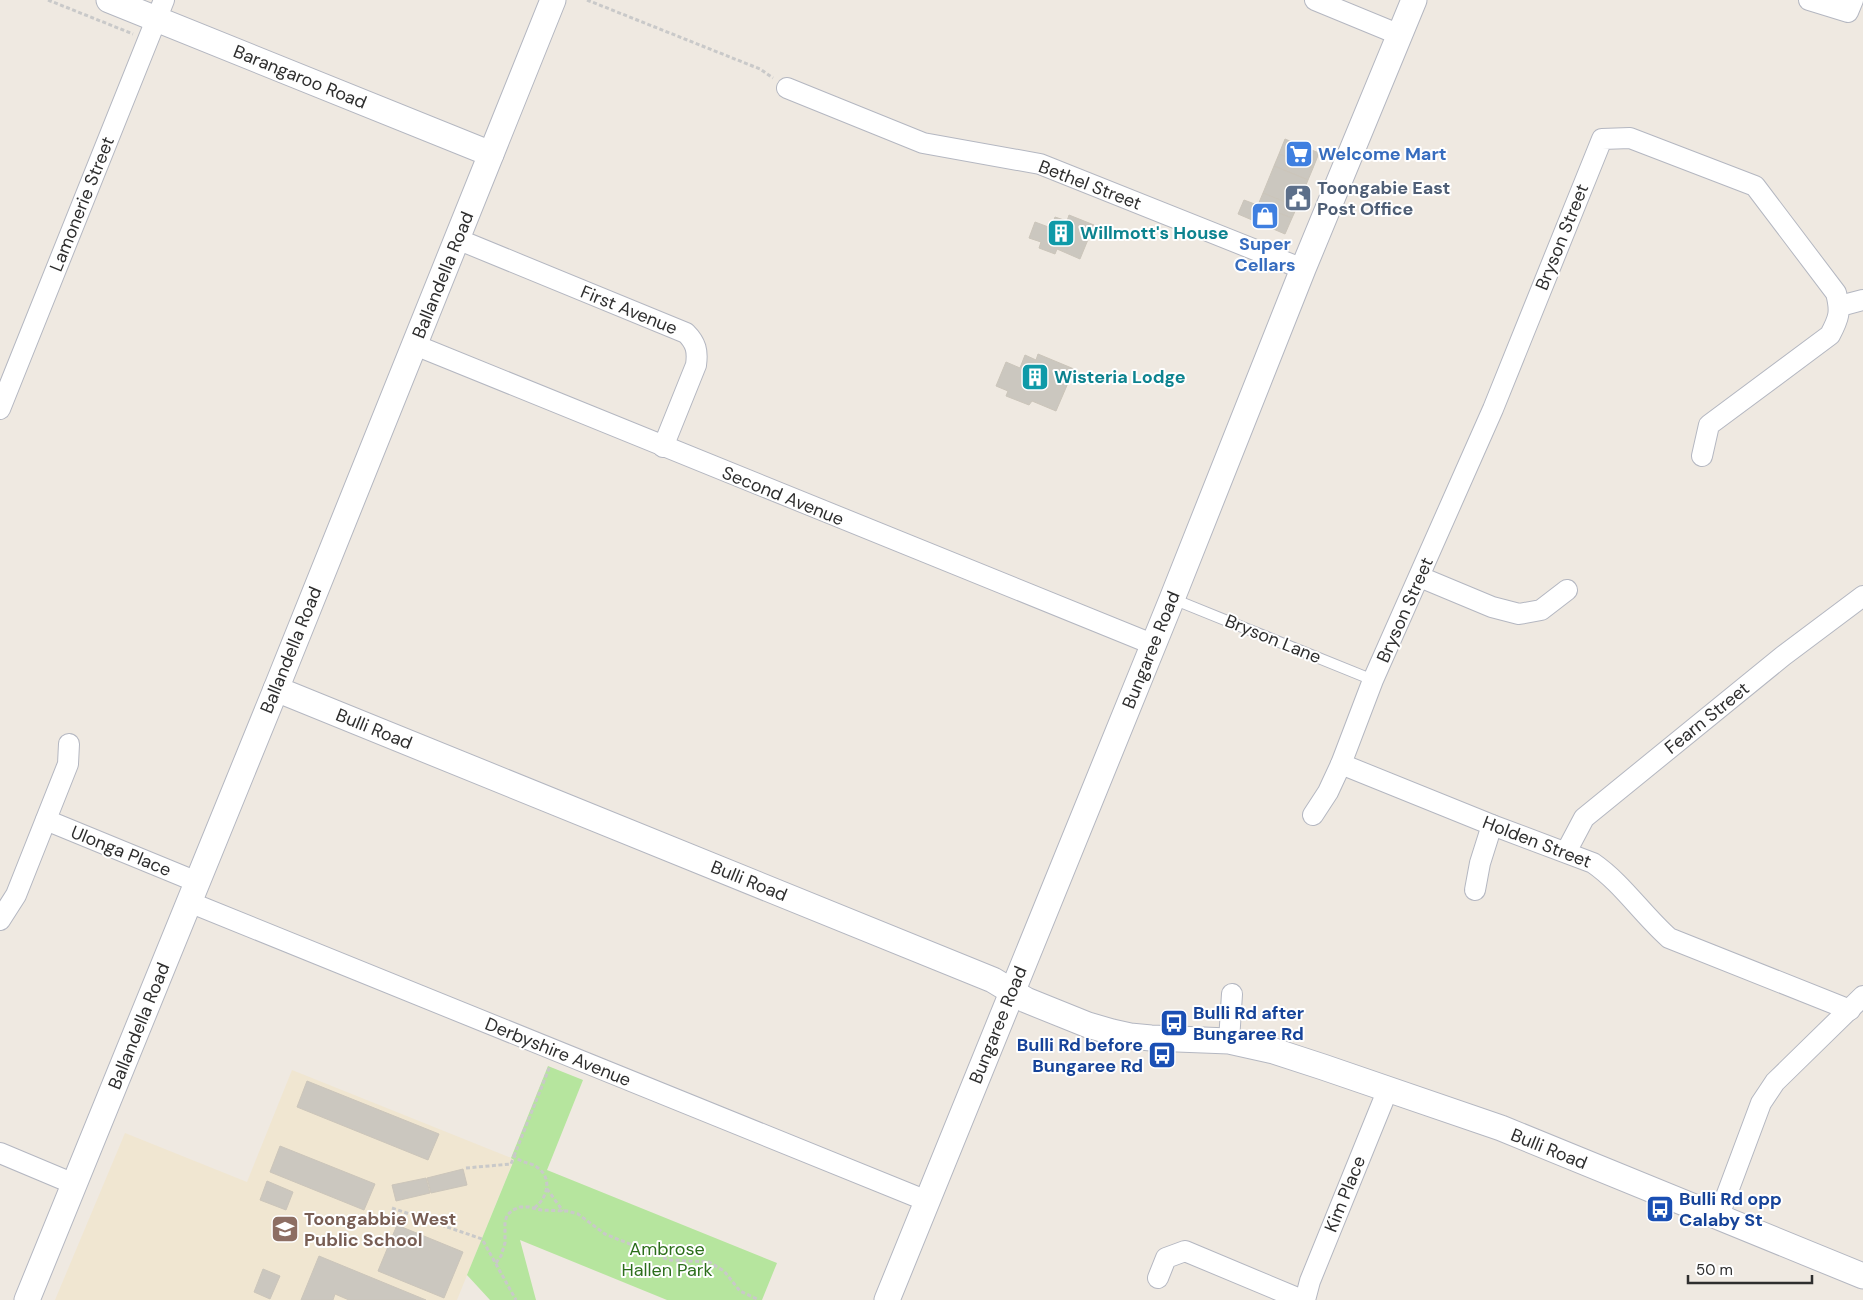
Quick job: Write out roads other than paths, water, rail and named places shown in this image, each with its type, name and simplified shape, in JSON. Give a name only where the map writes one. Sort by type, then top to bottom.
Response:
[{"type":"street","name":"Barangaroo Road","points":[[109,0],[160,10],[491,154]]},
{"type":"street","name":"Ballandella Road","points":[[27,1300],[276,689],[553,0]]},
{"type":"street","points":[[1315,0],[1400,34]]},
{"type":"street","name":"Bungaree Road","points":[[887,1300],[1152,644],[1172,599],[1303,269],[1414,0]]},
{"type":"street","points":[[1809,0],[1848,12],[1853,0]]},
{"type":"street","name":"Lamonerie Street","points":[[0,409],[160,10]]},
{"type":"street","name":"Bethel Street","points":[[787,88],[923,143],[1040,164],[1303,269]]},
{"type":"street","name":"Bryson Street","points":[[1313,815],[1328,792],[1341,764],[1373,680],[1493,408],[1602,139],[1630,138],[1754,186],[1836,292],[1840,306]]},
{"type":"street","name":"First Avenue","points":[[457,239],[686,333],[694,341],[698,353],[696,365],[663,447]]},
{"type":"street","points":[[1702,456],[1709,425],[1830,335],[1838,320],[1840,306],[1863,300]]},
{"type":"street","name":"Second Avenue","points":[[414,345],[1152,644]]},
{"type":"street","points":[[1420,577],[1492,607],[1519,614],[1541,610],[1567,590]]},
{"type":"street","name":"Fearn Street","points":[[1566,852],[1584,818],[1783,656],[1863,596]]},
{"type":"street","name":"Bulli Road","points":[[276,689],[994,980],[1026,1000],[1088,1025],[1130,1036],[1229,1041],[1274,1051],[1500,1128],[1863,1276]]},
{"type":"street","points":[[0,920],[16,895],[68,764],[69,744]]},
{"type":"street","name":"Holden Street","points":[[1341,764],[1492,825],[1593,863],[1607,872],[1654,925],[1669,938],[1857,1003]]},
{"type":"street","name":"Ulonga Place","points":[[46,820],[193,892]]},
{"type":"street","points":[[1475,890],[1480,863],[1492,825]]},
{"type":"street","name":"Derbyshire Avenue","points":[[193,892],[927,1201]]},
{"type":"street","points":[[1229,1041],[1232,994]]},
{"type":"street","points":[[1718,1218],[1761,1103],[1775,1082],[1857,1003]]},
{"type":"street","name":"Kim Place","points":[[1303,1300],[1388,1089]]},
{"type":"street","points":[[0,1153],[74,1184]]},
{"type":"street","points":[[1158,1278],[1166,1258],[1185,1251],[1303,1300]]},
{"type":"lane","name":"Bryson Lane","points":[[1172,599],[1373,680]]},
{"type":"place","name":"Welcome Mart","points":[[1299,154]]},
{"type":"place","name":"Toongabie East Post Office","points":[[1298,198]]},
{"type":"place","name":"Super Cellars","points":[[1265,216]]},
{"type":"place","name":"Willmott's House","points":[[1061,233]]},
{"type":"place","name":"Wisteria Lodge","points":[[1035,377]]},
{"type":"place","name":"Bulli Rd after Bungaree Rd","points":[[1174,1023]]},
{"type":"place","name":"Bulli Rd before Bungaree Rd","points":[[1162,1055]]},
{"type":"place","name":"Bulli Rd opp Calaby St","points":[[1660,1209]]},
{"type":"place","name":"Toongabbie West Public School","points":[[285,1229]]},
{"type":"park label","name":"Ambrose Hallen Park","points":[[667,1259]]}]
